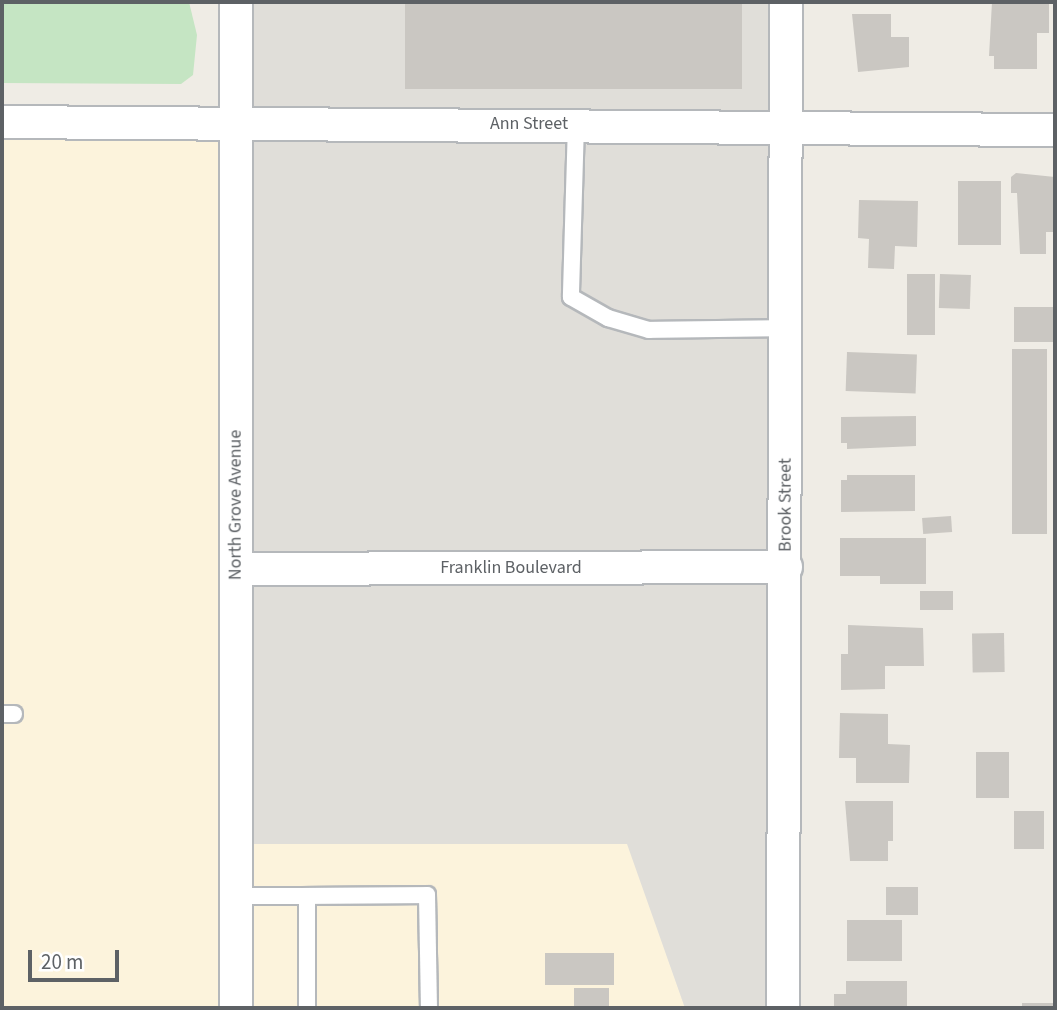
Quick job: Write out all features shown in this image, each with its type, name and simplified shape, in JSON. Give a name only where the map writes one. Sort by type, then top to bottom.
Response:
[{"type":"street","name":"North Grove Avenue","points":[[236,2],[236,1008]]},
{"type":"street","name":"Brook Street","points":[[783,1008],[786,2]]},
{"type":"street","name":"Ann Street","points":[[2,122],[576,124],[1055,130]]},
{"type":"street","name":"Franklin Boulevard","points":[[236,569],[786,567]]},
{"type":"lane","points":[[576,124],[571,297],[608,318],[649,330],[786,328]]},
{"type":"lane","points":[[238,896],[427,895],[429,1008]]},
{"type":"lane","points":[[307,896],[307,1008]]},
{"type":"shaded area","points":[[236,2],[786,2],[783,1008],[685,1008],[627,844],[238,844]]},
{"type":"shaded area","points":[[236,124],[238,844],[628,844],[685,1008],[2,1008],[2,137]]},
{"type":"green space","points":[[2,2],[189,2],[197,35],[193,75],[181,84],[2,83]]},
{"type":"building","points":[[405,2],[742,2],[742,89],[405,89]]},
{"type":"building","points":[[992,2],[1049,2],[1049,33],[1037,33],[1037,69],[994,69],[994,56],[989,56]]},
{"type":"building","points":[[852,14],[891,14],[891,37],[909,37],[909,67],[858,72]]},
{"type":"building","points":[[1016,173],[1055,177],[1055,232],[1046,232],[1046,254],[1020,254],[1017,193],[1011,193],[1011,177]]},
{"type":"building","points":[[958,181],[1001,181],[1001,245],[958,245]]},
{"type":"building","points":[[859,200],[918,201],[917,247],[895,246],[894,269],[868,268],[869,239],[858,238]]},
{"type":"building","points":[[907,274],[935,274],[935,335],[907,335]]},
{"type":"building","points":[[940,274],[971,275],[970,309],[939,308]]},
{"type":"building","points":[[1014,307],[1055,307],[1055,342],[1014,342]]},
{"type":"building","points":[[1012,349],[1047,349],[1047,534],[1012,534]]},
{"type":"building","points":[[847,352],[917,354],[916,393],[846,391]]},
{"type":"building","points":[[916,416],[916,446],[847,449],[847,443],[841,443],[841,417]]},
{"type":"building","points":[[847,475],[915,475],[915,511],[841,512],[841,480],[847,480]]},
{"type":"building","points":[[951,516],[952,532],[923,534],[922,518]]},
{"type":"building","points":[[840,538],[926,538],[926,584],[880,584],[880,576],[840,576]]},
{"type":"building","points":[[920,591],[953,591],[953,610],[920,610]]},
{"type":"building","points":[[848,625],[923,628],[924,666],[885,666],[885,689],[841,690],[841,654],[848,654]]},
{"type":"building","points":[[1004,633],[1005,672],[973,673],[972,634]]},
{"type":"building","points":[[840,713],[888,714],[888,744],[910,745],[909,783],[856,783],[856,758],[839,758]]},
{"type":"building","points":[[976,752],[1009,752],[1009,798],[976,798]]},
{"type":"building","points":[[845,801],[893,801],[893,841],[888,841],[888,861],[850,861]]},
{"type":"building","points":[[1014,811],[1044,811],[1044,849],[1014,849]]},
{"type":"building","points":[[886,887],[918,887],[918,915],[886,915]]},
{"type":"building","points":[[847,920],[902,920],[902,961],[847,961]]},
{"type":"building","points":[[545,953],[614,953],[614,985],[545,985]]},
{"type":"building","points":[[846,981],[907,981],[907,1008],[834,1008],[834,994],[846,994]]},
{"type":"building","points":[[574,988],[609,988],[609,1008],[574,1008]]},
{"type":"building","points":[[1022,1003],[1055,1003],[1055,1008],[1022,1008]]}]
